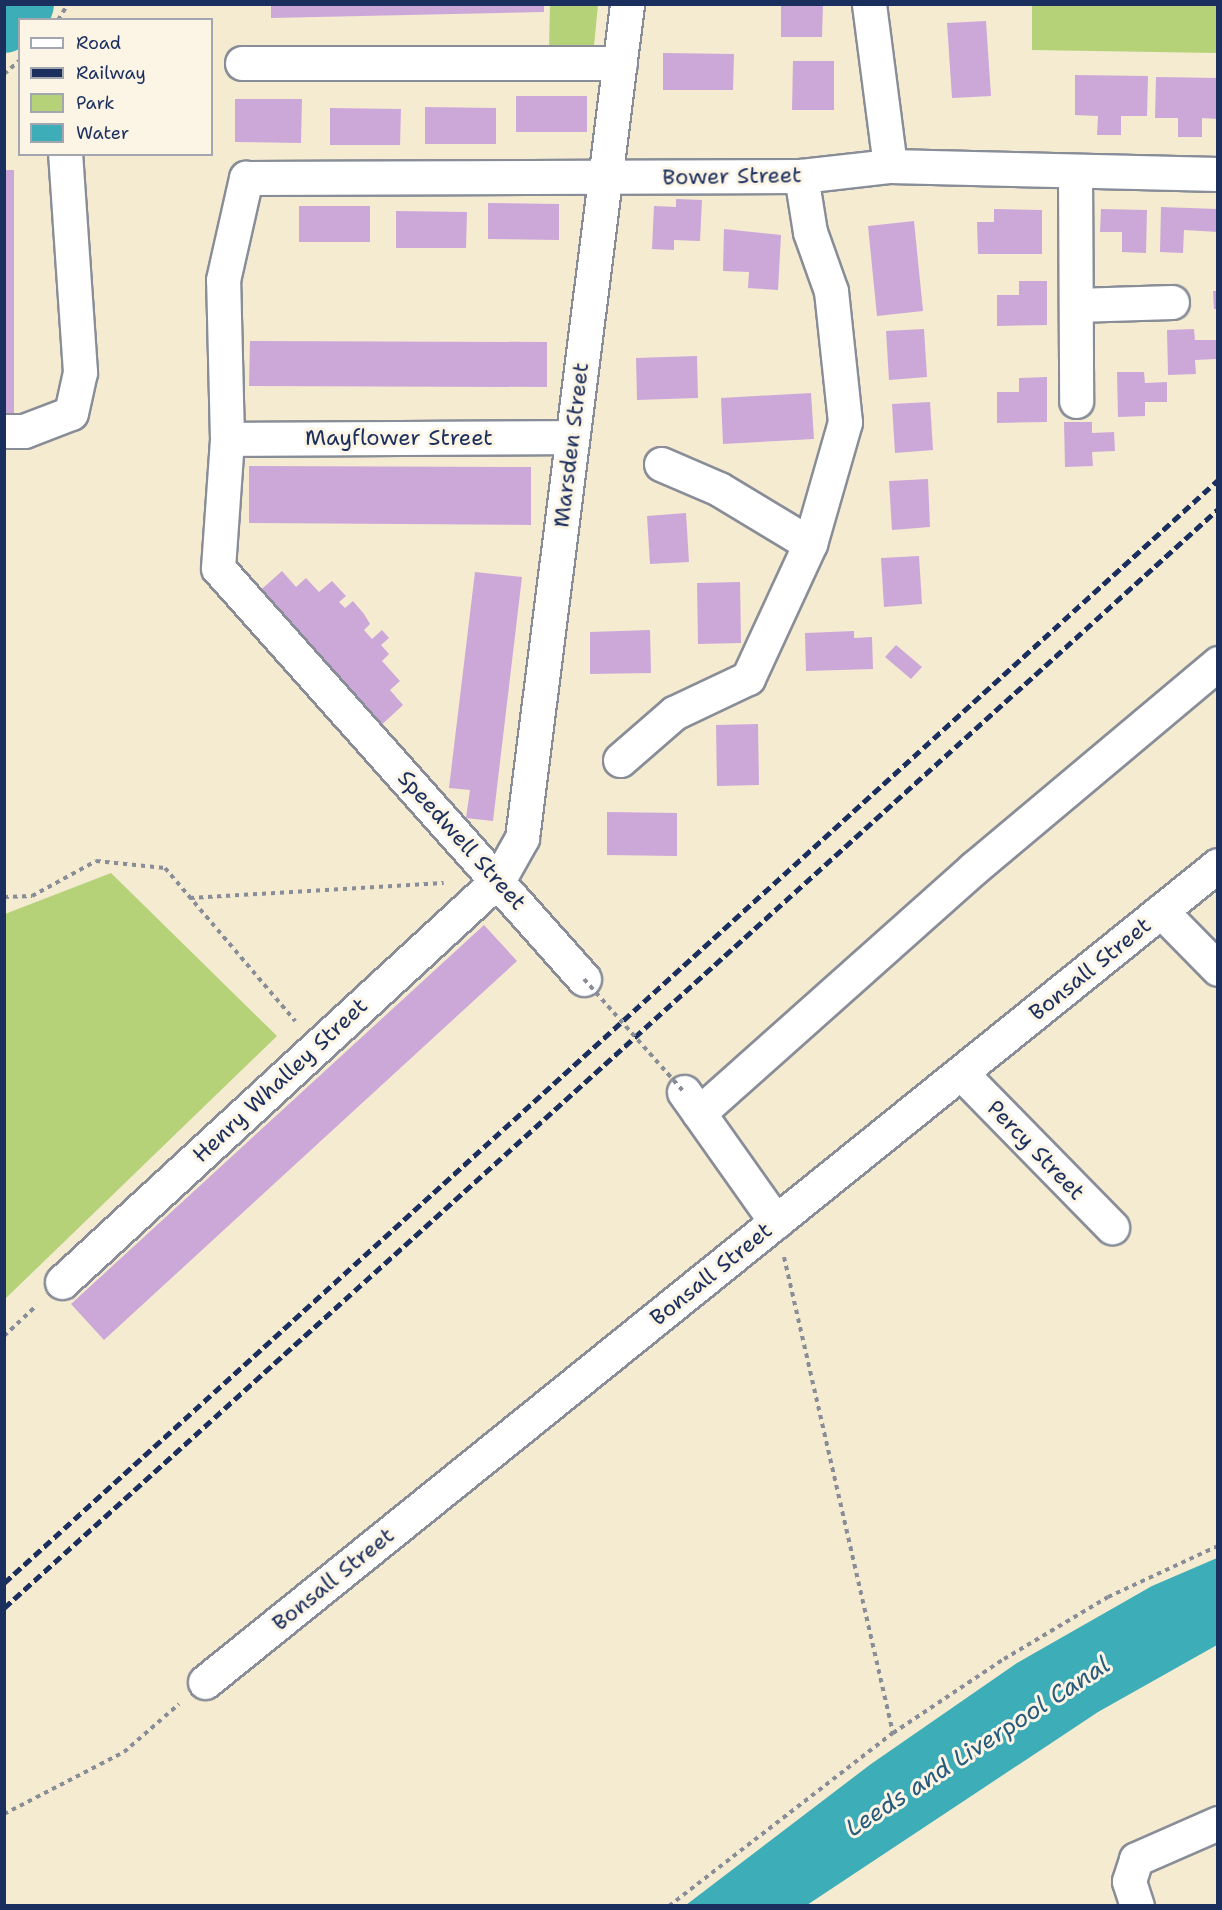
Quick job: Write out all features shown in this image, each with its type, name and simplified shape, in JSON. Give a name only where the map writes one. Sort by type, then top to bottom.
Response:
[{"type":"street","name":"Marsden Street","points":[[499,879],[522,838],[603,179],[627,4]]},
{"type":"street","points":[[869,4],[890,166]]},
{"type":"street","points":[[242,63],[620,63]]},
{"type":"street","points":[[4,431],[24,431],[71,413],[80,372],[64,156]]},
{"type":"street","name":"Bower Street","points":[[246,178],[603,179],[801,176],[890,166],[1218,174]]},
{"type":"street","points":[[1075,172],[1076,402]]},
{"type":"street","points":[[620,760],[674,713],[748,678],[810,544],[845,422],[831,291],[810,232],[801,176]]},
{"type":"street","name":"Speedwell Street","points":[[246,178],[223,280],[227,439],[218,568],[499,879],[584,979]]},
{"type":"street","points":[[1076,305],[1172,303]]},
{"type":"street","name":"Mayflower Street","points":[[227,439],[572,437]]},
{"type":"street","points":[[661,464],[719,489],[810,544]]},
{"type":"street","points":[[776,1222],[691,1103],[1218,663]]},
{"type":"street","name":"Bonsall Street","points":[[205,1682],[1218,866]]},
{"type":"street","name":"Henry Whalley Street","points":[[62,1282],[499,879]]},
{"type":"street","points":[[1161,911],[1218,969]]},
{"type":"street","name":"Percy Street","points":[[961,1072],[1112,1227]]},
{"type":"street","points":[[1137,1905],[1129,1881],[1136,1858],[1218,1823]]},
{"type":"path","points":[[59,18],[68,4]]},
{"type":"path","points":[[4,74],[18,62]]},
{"type":"path","points":[[4,897],[32,896],[96,861],[165,868],[317,1046]]},
{"type":"path","points":[[190,898],[499,879]]},
{"type":"path","points":[[584,979],[691,1103]]},
{"type":"path","points":[[776,1222],[893,1733]]},
{"type":"path","points":[[4,1336],[62,1282]]},
{"type":"path","points":[[669,1905],[893,1733],[1108,1597],[1218,1546]]},
{"type":"path","points":[[4,1814],[124,1752],[205,1682]]},
{"type":"green space","points":[[550,5],[598,5],[594,45],[549,49]]},
{"type":"green space","points":[[1032,5],[1217,5],[1217,53],[1032,50]]},
{"type":"green space","points":[[111,873],[277,1036],[5,1299],[5,914]]},
{"type":"water","name":"Leeds and Liverpool Canal","points":[[1217,1558],[1217,1645],[1098,1712],[807,1905],[686,1905],[871,1764],[1017,1663],[1152,1586]]},
{"type":"building","points":[[271,4],[544,4],[544,12],[271,18]]},
{"type":"building","points":[[781,4],[823,4],[822,37],[781,37]]},
{"type":"building","points":[[986,21],[991,96],[952,98],[947,23]]},
{"type":"building","points":[[663,53],[734,54],[733,90],[663,90]]},
{"type":"building","points":[[793,61],[834,61],[834,110],[792,110]]},
{"type":"building","points":[[1075,75],[1148,76],[1147,116],[1121,116],[1121,135],[1097,135],[1098,116],[1075,115]]},
{"type":"building","points":[[1156,77],[1218,78],[1218,119],[1202,118],[1202,137],[1178,137],[1178,118],[1155,118]]},
{"type":"building","points":[[516,96],[587,96],[587,132],[516,132]]},
{"type":"building","points":[[235,99],[302,99],[301,143],[235,142]]},
{"type":"building","points":[[425,107],[496,108],[496,144],[425,144]]},
{"type":"building","points":[[330,108],[401,109],[400,145],[330,145]]},
{"type":"building","points":[[4,170],[14,170],[14,414],[4,414]]},
{"type":"building","points":[[676,199],[702,200],[700,241],[674,240],[674,250],[652,249],[654,206],[676,207]]},
{"type":"building","points":[[488,203],[559,204],[559,240],[488,239]]},
{"type":"building","points":[[299,206],[370,206],[370,242],[299,242]]},
{"type":"building","points":[[1161,207],[1218,209],[1218,232],[1184,230],[1183,253],[1160,252]]},
{"type":"building","points":[[994,209],[1042,210],[1042,254],[978,254],[977,222],[994,222]]},
{"type":"building","points":[[1101,209],[1147,210],[1146,253],[1122,252],[1122,232],[1100,232]]},
{"type":"building","points":[[396,211],[467,212],[466,248],[396,248]]},
{"type":"building","points":[[914,221],[923,311],[877,316],[868,226]]},
{"type":"building","points":[[724,229],[781,235],[778,290],[748,288],[749,272],[723,271]]},
{"type":"building","points":[[1019,281],[1047,281],[1047,325],[997,326],[997,295],[1019,295]]},
{"type":"building","points":[[1213,291],[1218,291],[1218,309],[1214,309]]},
{"type":"building","points":[[924,329],[927,377],[889,380],[886,331]]},
{"type":"building","points":[[1194,329],[1195,340],[1217,340],[1217,359],[1195,360],[1196,374],[1168,375],[1167,330]]},
{"type":"building","points":[[250,341],[547,342],[547,387],[249,386]]},
{"type":"building","points":[[697,356],[698,398],[637,400],[636,358]]},
{"type":"building","points":[[1117,372],[1144,372],[1145,383],[1167,382],[1167,402],[1145,402],[1145,416],[1118,417]]},
{"type":"building","points":[[1047,377],[1047,422],[997,423],[997,392],[1019,392],[1019,378]]},
{"type":"building","points":[[811,393],[814,439],[723,444],[721,398]]},
{"type":"building","points":[[930,402],[933,450],[895,453],[892,404]]},
{"type":"building","points":[[1064,422],[1092,422],[1092,433],[1114,432],[1115,451],[1092,452],[1093,466],[1065,467]]},
{"type":"building","points":[[249,466],[531,467],[531,525],[249,523]]},
{"type":"building","points":[[928,479],[930,527],[892,530],[889,481]]},
{"type":"building","points":[[686,513],[689,562],[650,564],[647,516]]},
{"type":"building","points":[[919,556],[922,604],[884,607],[881,558]]},
{"type":"building","points":[[282,571],[296,587],[306,578],[319,592],[332,581],[346,596],[339,602],[345,608],[353,601],[364,614],[370,624],[364,630],[372,639],[382,630],[389,638],[381,645],[389,654],[382,661],[400,681],[390,690],[403,705],[376,730],[254,596]]},
{"type":"building","points":[[475,572],[522,577],[493,821],[466,818],[470,790],[449,788]]},
{"type":"building","points":[[740,582],[741,643],[698,644],[697,583]]},
{"type":"building","points":[[650,630],[651,673],[590,674],[590,632]]},
{"type":"building","points":[[854,631],[854,638],[872,637],[873,669],[806,671],[805,633]]},
{"type":"building","points":[[896,645],[922,667],[911,679],[885,657]]},
{"type":"building","points":[[758,724],[759,785],[717,786],[716,725]]},
{"type":"building","points":[[607,812],[677,813],[677,856],[607,855]]},
{"type":"building","points":[[484,925],[517,961],[104,1340],[71,1304]]},
{"type":"waterway","points":[[4,22],[23,4]]},
{"type":"railway","points":[[4,1583],[1218,480]]},
{"type":"railway","points":[[4,1608],[1218,509]]}]
